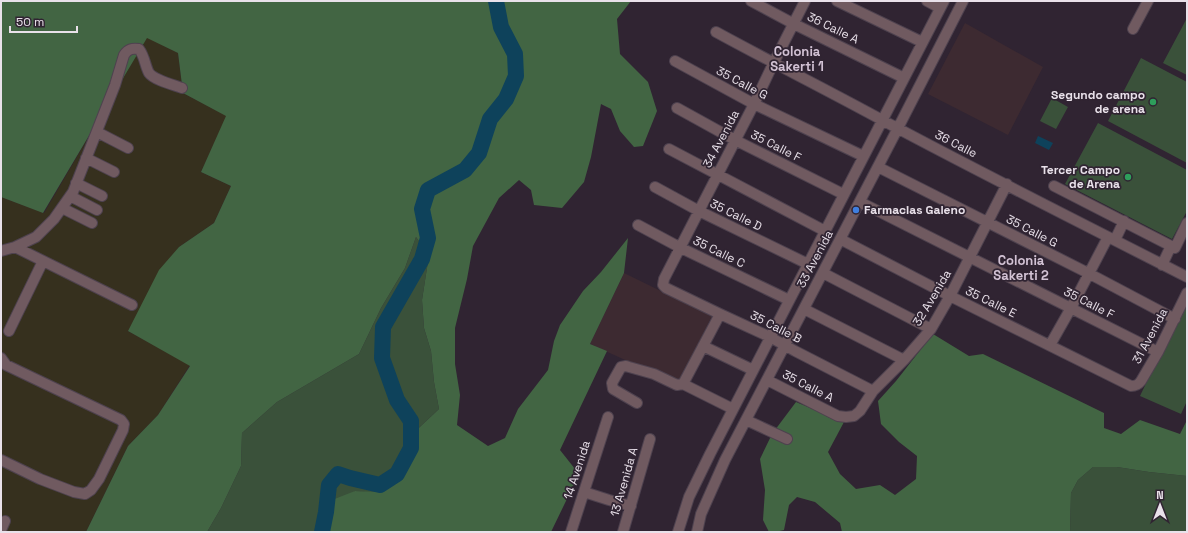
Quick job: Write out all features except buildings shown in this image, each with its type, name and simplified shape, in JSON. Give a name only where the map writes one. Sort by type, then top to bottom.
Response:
[{"type":"street","name":"36 Calle A","points":[[751,1],[794,24],[904,78]]},
{"type":"street","name":"34 Avenida","points":[[666,288],[664,285],[664,279],[805,1]]},
{"type":"street","points":[[837,1],[922,42]]},
{"type":"street","points":[[927,1],[942,4]]},
{"type":"street","name":"33 Avenida","points":[[697,532],[701,514],[725,460],[963,1]]},
{"type":"street","points":[[1133,29],[1148,1]]},
{"type":"street","name":"33 Avenida","points":[[678,532],[689,497],[733,409],[942,4]]},
{"type":"street","name":"36 Calle","points":[[716,32],[773,64],[1111,239],[1187,276]]},
{"type":"street","points":[[1,251],[15,248],[36,237],[54,219],[70,196],[116,85],[124,54],[127,50],[133,48],[139,49],[150,73],[154,77],[182,88]]},
{"type":"street","name":"35 Calle G","points":[[675,61],[754,104],[863,156]]},
{"type":"street","name":"35 Calle F","points":[[677,108],[735,140],[843,194]]},
{"type":"street","points":[[97,132],[128,148]]},
{"type":"street","points":[[669,149],[825,230]]},
{"type":"street","points":[[86,158],[114,172]]},
{"type":"street","name":"35 Calle G","points":[[878,167],[1175,319]]},
{"type":"street","points":[[76,183],[102,196]]},
{"type":"street","name":"32 Avenida","points":[[838,416],[854,416],[860,411],[874,391],[931,329],[950,296],[1007,184]]},
{"type":"street","points":[[1054,186],[1175,248],[1187,223]]},
{"type":"street","name":"35 Calle D","points":[[655,187],[699,211],[808,264]]},
{"type":"street","points":[[70,196],[97,210]]},
{"type":"street","name":"35 Calle F","points":[[860,202],[1158,352]]},
{"type":"street","points":[[62,208],[92,223]]},
{"type":"street","points":[[1050,346],[1088,274],[1124,222]]},
{"type":"street","name":"35 Calle C","points":[[638,225],[681,248],[789,300]]},
{"type":"street","name":"35 Calle E","points":[[840,239],[950,296],[1131,386]]},
{"type":"street","points":[[1162,265],[1171,246]]},
{"type":"street","points":[[15,248],[132,305]]},
{"type":"street","points":[[10,331],[43,261]]},
{"type":"street","points":[[823,273],[931,329]]},
{"type":"street","name":"35 Calle B","points":[[666,288],[770,337],[874,391]]},
{"type":"street","name":"31 Avenida","points":[[1131,386],[1138,384],[1158,352],[1187,293]]},
{"type":"street","points":[[804,309],[904,360]]},
{"type":"street","points":[[683,384],[720,314]]},
{"type":"street","points":[[703,346],[753,370]]},
{"type":"street","points":[[1,358],[6,365],[121,420],[124,424],[123,430],[99,479],[91,490],[85,494],[74,492],[40,479],[1,460]]},
{"type":"street","points":[[637,403],[613,389],[612,383],[623,366],[647,372],[677,385],[683,384],[733,409]]},
{"type":"street","name":"35 Calle A","points":[[767,380],[838,416]]},
{"type":"street","name":"14 Avenida","points":[[571,532],[608,417]]},
{"type":"street","points":[[746,420],[787,439]]},
{"type":"street","name":"13 Avenida A","points":[[623,532],[650,439]]},
{"type":"street","points":[[584,492],[631,506]]},
{"type":"shaded area","points":[[965,23],[1043,67],[1008,135],[928,94]]},
{"type":"shaded area","points":[[147,37],[178,53],[183,93],[227,116],[201,172],[231,186],[214,223],[179,247],[128,331],[190,365],[158,415],[128,446],[86,532],[1,532],[1,197],[44,213]]},
{"type":"shaded area","points":[[624,273],[712,316],[678,384],[590,344]]},
{"type":"green space","points":[[1,1],[631,1],[617,19],[620,54],[648,82],[657,111],[643,146],[634,147],[620,131],[611,109],[601,104],[591,157],[584,182],[562,208],[534,205],[531,190],[519,180],[499,198],[473,246],[467,279],[455,328],[455,364],[460,395],[457,425],[488,446],[505,438],[518,409],[548,370],[554,341],[560,325],[583,291],[601,272],[628,238],[624,273],[590,344],[607,351],[560,450],[579,474],[551,532],[314,532],[317,522],[332,500],[355,491],[378,492],[400,470],[407,439],[439,409],[434,382],[431,351],[424,328],[422,300],[429,255],[416,237],[405,268],[381,308],[359,354],[277,402],[242,433],[241,466],[221,508],[207,532],[86,532],[128,446],[158,415],[190,366],[128,331],[159,270],[179,247],[214,223],[231,186],[201,172],[226,116],[183,93],[178,53],[147,38],[43,213],[1,197]]},
{"type":"green space","points":[[1187,18],[1187,75],[1163,63]]},
{"type":"green space","name":"Segundo campo de arena","points":[[1141,58],[1187,82],[1187,163],[1108,121]]},
{"type":"green space","points":[[1052,98],[1068,107],[1056,129],[1040,121]]},
{"type":"green space","name":"Tercer Campo de Arena","points":[[1098,123],[1187,170],[1187,211],[1172,239],[1065,184]]},
{"type":"green space","points":[[416,237],[429,255],[422,300],[424,328],[431,351],[434,382],[439,409],[407,439],[400,470],[378,493],[355,491],[317,522],[314,532],[207,532],[221,508],[241,466],[242,433],[277,402],[359,354],[381,308],[405,268]]},
{"type":"green space","points":[[1185,307],[1187,308],[1187,401],[1181,414],[1140,396],[1170,333],[1178,323]]},
{"type":"green space","points":[[933,334],[969,356],[983,354],[1104,413],[1104,428],[1121,434],[1140,420],[1180,434],[1187,420],[1187,476],[1117,467],[1093,467],[1078,480],[1071,493],[1070,532],[842,532],[840,523],[815,502],[797,497],[789,505],[784,530],[769,532],[763,520],[765,490],[760,459],[772,434],[796,402],[844,422],[828,452],[840,474],[856,489],[880,485],[895,495],[916,479],[917,456],[899,442],[881,424],[878,401],[896,381]]},
{"type":"green space","points":[[1093,467],[1117,467],[1187,476],[1187,532],[1070,532],[1071,493],[1078,480]]},
{"type":"water","points":[[1038,136],[1053,143],[1049,150],[1035,143]]},
{"type":"waterway","points":[[322,532],[329,485],[338,474],[380,485],[397,474],[411,448],[411,421],[397,400],[382,358],[383,327],[422,259],[428,238],[422,209],[428,190],[465,170],[479,153],[490,119],[506,99],[516,76],[515,54],[501,27],[496,1]]},
{"type":"place","name":"Segundo campo de arena","points":[[1153,102]]},
{"type":"place","name":"Tercer Campo de Arena","points":[[1128,177]]},
{"type":"place","name":"Farmacias Galeno","points":[[856,210]]},
{"type":"district","name":"Colonia Sakerti 1","points":[[797,58]]},
{"type":"district","name":"Colonia Sakerti 2","points":[[1021,268]]}]
